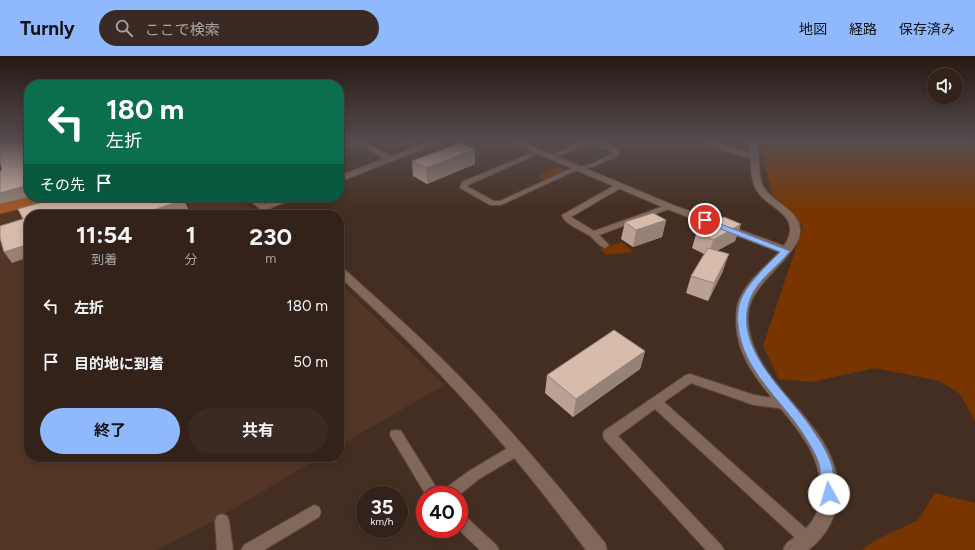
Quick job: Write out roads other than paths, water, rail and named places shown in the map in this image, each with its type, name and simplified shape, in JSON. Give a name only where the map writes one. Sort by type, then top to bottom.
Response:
[{"type":"street","points":[[344,177],[380,164]]},
{"type":"street","points":[[511,164],[465,184],[464,188],[493,203],[501,203],[570,171],[594,164]]},
{"type":"street","points":[[566,164],[670,207],[786,251]]},
{"type":"street","points":[[757,164],[758,184],[766,196],[787,214],[795,229],[794,237],[786,251],[757,282],[747,296],[743,306],[742,320],[744,339],[758,368],[808,431],[820,452],[826,466],[829,480],[829,494],[825,518],[808,540],[792,550]]},
{"type":"street","points":[[605,245],[593,234],[566,218],[566,215],[620,186]]},
{"type":"street","points":[[257,202],[268,210]]},
{"type":"street","points":[[264,207],[278,202]]},
{"type":"street","points":[[593,234],[670,207]]},
{"type":"street","points":[[344,275],[407,333],[457,383],[516,450],[598,550]]},
{"type":"street","points":[[716,550],[609,435],[690,378],[754,400],[786,404]]},
{"type":"street","points":[[655,402],[808,540]]},
{"type":"street","points":[[396,435],[428,486]]},
{"type":"street","points":[[460,486],[516,450]]},
{"type":"street","points":[[249,550],[314,512]]},
{"type":"street","points":[[222,521],[225,550]]},
{"type":"street","points":[[468,528],[491,550]]},
{"type":"waterway","points":[[0,209],[27,202]]}]
